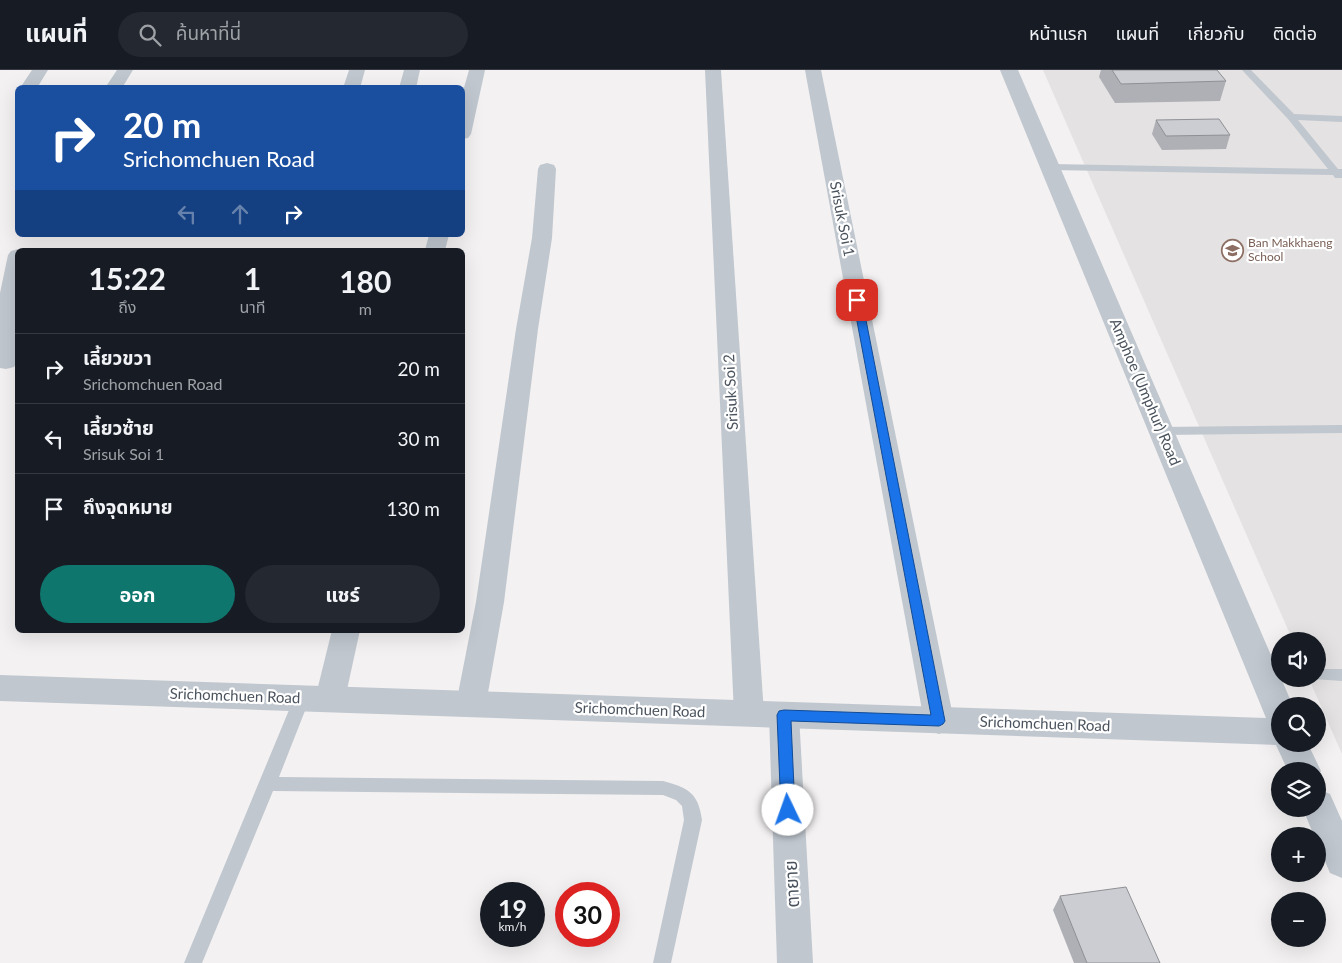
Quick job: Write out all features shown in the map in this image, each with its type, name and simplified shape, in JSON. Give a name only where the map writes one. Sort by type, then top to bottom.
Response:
[{"type":"street","points":[[30,85],[40,70]]},
{"type":"street","points":[[114,85],[125,70]]},
{"type":"street","points":[[352,85],[358,70]]},
{"type":"street","points":[[408,85],[412,70]]},
{"type":"street","points":[[465,122],[478,70]]},
{"type":"street","name":"Srisuk Soi 2","points":[[713,70],[749,714]]},
{"type":"street","name":"Srisuk Soi 1","points":[[813,70],[939,721]]},
{"type":"street","name":"Amphoe (Umphur) Road","points":[[1010,70],[1161,431],[1271,674]]},
{"type":"street","points":[[471,704],[490,602],[527,329],[542,238],[547,169]]},
{"type":"street","points":[[8,361],[8,316],[15,273]]},
{"type":"street","points":[[316,699],[345,633]]},
{"type":"street","name":"Srichomchuen Road","points":[[0,688],[1271,732]]},
{"type":"street","name":"ตายาย","points":[[784,715],[795,963]]},
{"type":"street","points":[[1323,817],[1342,862]]},
{"type":"lane","points":[[1246,70],[1291,117],[1339,172],[1342,180]]},
{"type":"lane","points":[[1291,117],[1342,120]]},
{"type":"lane","points":[[1051,167],[1339,172]]},
{"type":"lane","points":[[1161,431],[1342,429]]},
{"type":"lane","points":[[1326,675],[1342,675]]},
{"type":"lane","points":[[192,963],[268,784],[316,699]]},
{"type":"lane","points":[[268,784],[664,788],[678,792],[686,796],[692,806],[693,820],[662,963]]},
{"type":"shaded area","name":"Ban Makkhaeng School","points":[[1043,70],[1342,70],[1342,754],[1326,718],[1326,697],[1317,697],[1313,687],[1326,687],[1326,632],[1289,632]]},
{"type":"building","points":[[1112,70],[1217,70],[1226,81],[1121,84]]},
{"type":"building","points":[[1219,119],[1230,135],[1166,136],[1156,120]]},
{"type":"building","points":[[1126,887],[1160,963],[1087,963],[1060,896]]},
{"type":"place","name":"Ban Makkhaeng School","points":[[1232,250]]},
{"type":"route","points":[[788,810],[784,715],[939,721],[857,300]]}]
